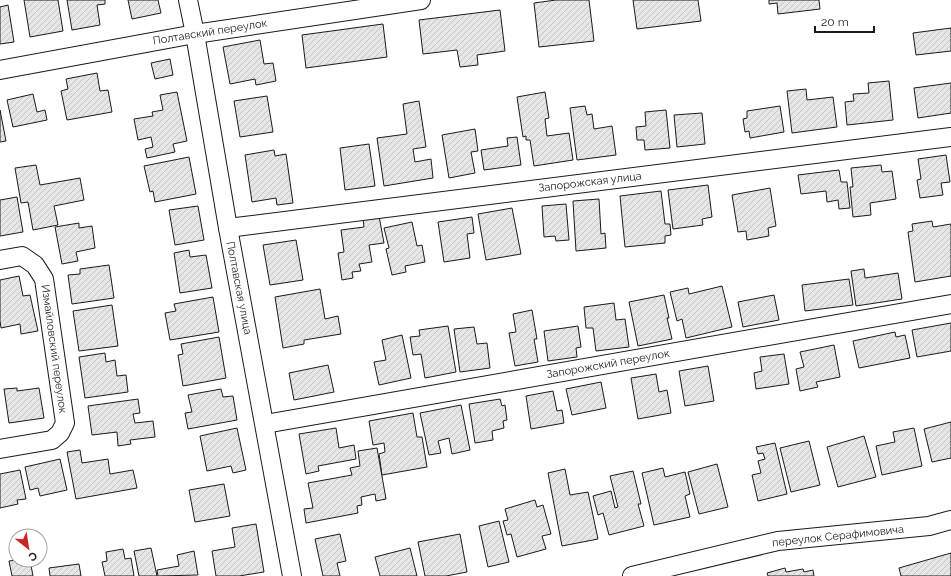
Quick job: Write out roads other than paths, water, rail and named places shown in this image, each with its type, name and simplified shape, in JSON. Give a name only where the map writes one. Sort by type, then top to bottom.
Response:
[{"type":"street","name":"Полтавская улица","points":[[188,0],[292,576]]},
{"type":"street","name":"Полтавский переулок","points":[[0,70],[195,34],[421,0]]},
{"type":"street","name":"Запорожская улица","points":[[228,228],[951,136]]},
{"type":"street","name":"Измайловский переулок","points":[[0,260],[22,256],[35,265],[44,279],[65,423],[60,433],[52,440],[0,449]]},
{"type":"street","name":"Запорожский переулок","points":[[265,424],[951,304]]},
{"type":"street","name":"переулок Серафимовича","points":[[632,576],[778,541],[929,526],[951,520]]}]
